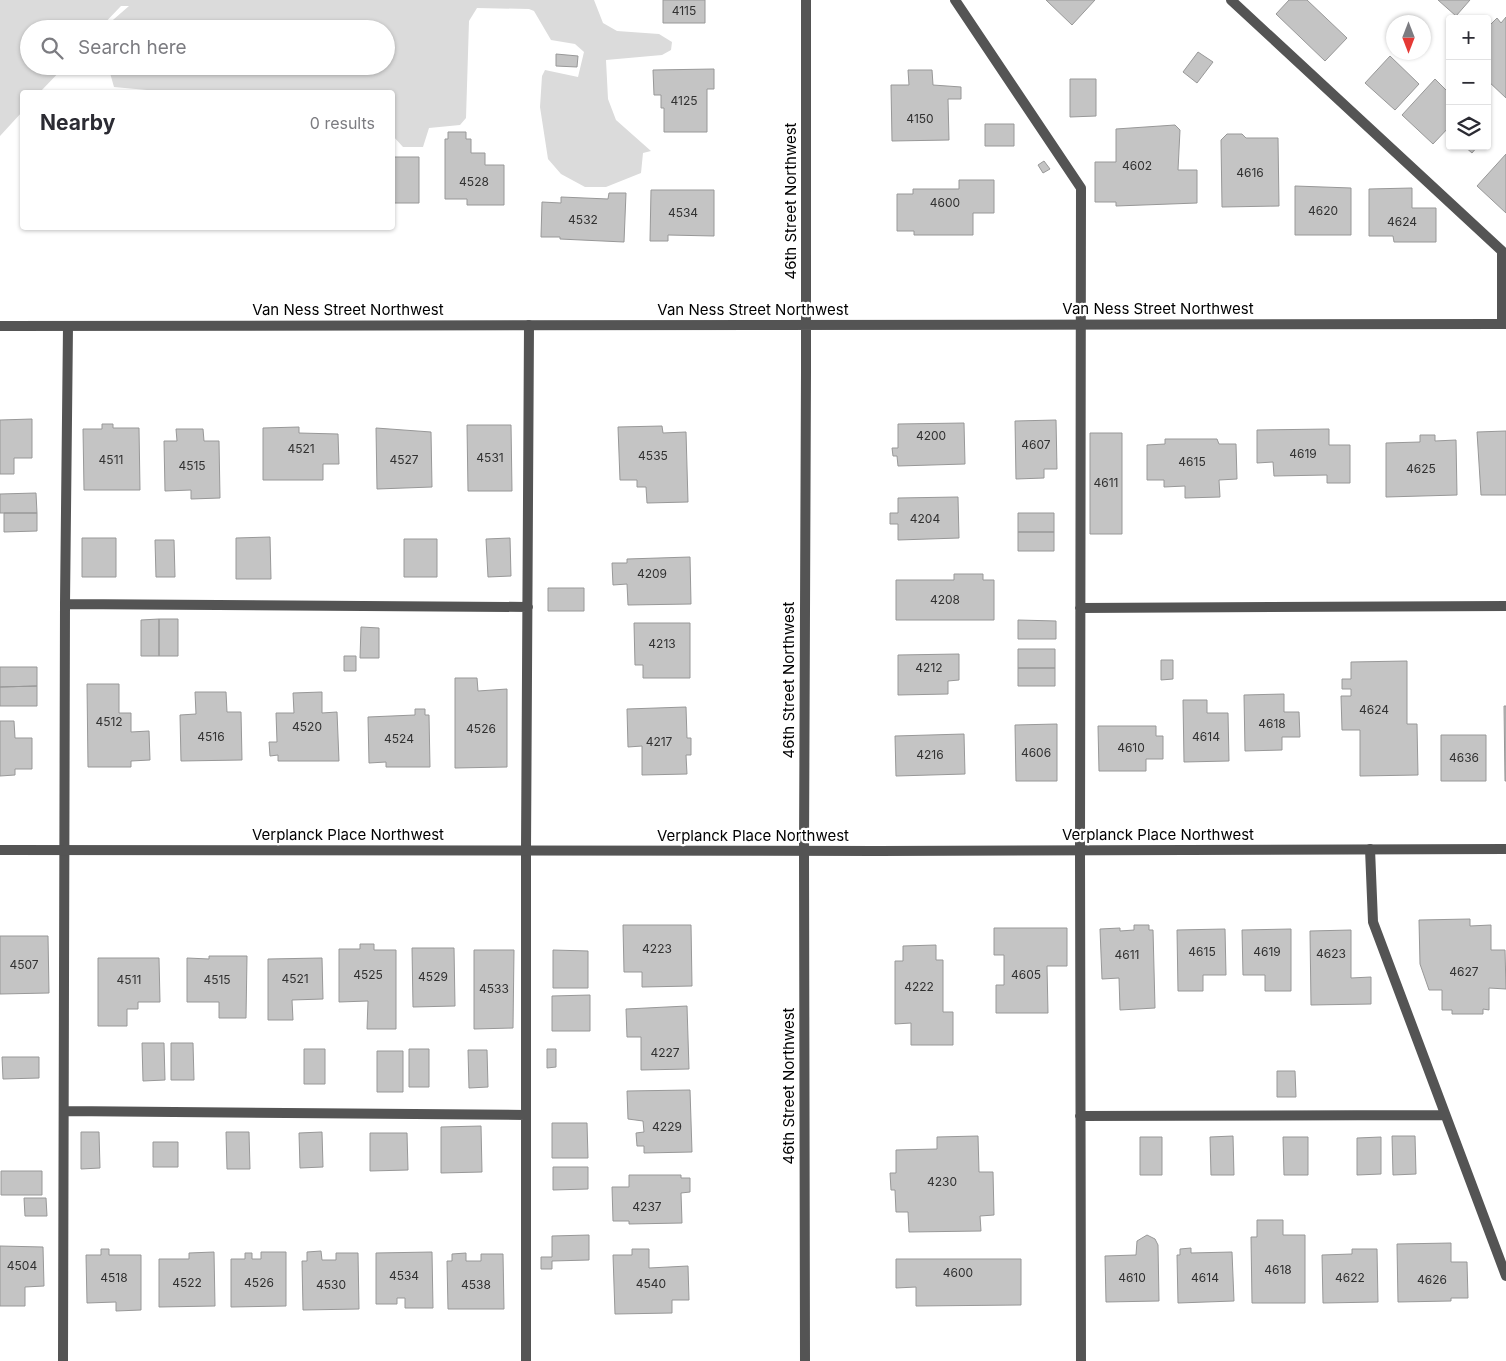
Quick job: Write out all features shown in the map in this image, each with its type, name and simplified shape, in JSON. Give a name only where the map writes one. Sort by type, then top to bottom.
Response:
[{"type":"street","name":"46th Street Northwest","points":[[805,1361],[806,0]]},
{"type":"street","points":[[955,0],[1082,188],[1080,608],[1081,1361]]},
{"type":"street","points":[[1231,0],[1502,251],[1504,324]]},
{"type":"street","name":"Van Ness Street Northwest","points":[[0,326],[1504,324]]},
{"type":"street","points":[[526,1361],[529,325]]},
{"type":"street","points":[[63,1361],[65,604],[68,326]]},
{"type":"street","points":[[65,604],[528,607]]},
{"type":"street","points":[[1080,608],[1506,606]]},
{"type":"street","points":[[1370,849],[1373,922],[1506,1276]]},
{"type":"street","name":"Verplanck Place Northwest","points":[[0,850],[1506,849]]},
{"type":"street","points":[[64,1111],[526,1115]]},
{"type":"street","points":[[1080,1116],[1446,1115]]},
{"type":"shaded area","points":[[0,0],[594,0],[603,23],[617,31],[659,34],[672,42],[671,50],[662,55],[606,60],[608,99],[616,120],[651,151],[643,153],[641,173],[606,187],[585,187],[561,174],[548,159],[540,107],[542,76],[545,70],[578,77],[584,52],[575,44],[551,40],[534,11],[529,9],[477,8],[469,21],[466,118],[460,125],[429,128],[423,147],[403,147],[395,138],[395,90],[147,90],[114,87],[111,75],[395,75],[395,20],[113,20],[129,6],[121,6],[108,20],[20,20],[20,75],[56,75],[42,90],[20,90],[20,114],[0,136]]},
{"type":"building","points":[[663,0],[705,0],[705,23],[663,23]]},
{"type":"building","points":[[1046,0],[1095,0],[1072,25]]},
{"type":"building","points":[[1289,0],[1307,0],[1347,38],[1325,61],[1276,14]]},
{"type":"building","points":[[1438,0],[1470,0],[1455,15]]},
{"type":"building","points":[[1506,17],[1506,98],[1491,84],[1491,24],[1497,18],[1501,23]]},
{"type":"building","points":[[1198,52],[1213,62],[1197,83],[1183,72]]},
{"type":"building","points":[[556,54],[578,56],[577,67],[556,66]]},
{"type":"building","points":[[1386,60],[1394,60],[1419,84],[1395,110],[1365,83]]},
{"type":"building","points":[[714,69],[714,89],[707,89],[707,132],[664,132],[664,108],[661,108],[661,95],[654,95],[653,70]]},
{"type":"building","points":[[908,70],[932,70],[933,85],[961,87],[961,99],[948,99],[949,140],[892,141],[891,85],[909,85]]},
{"type":"building","points":[[1070,79],[1096,79],[1096,116],[1070,117]]},
{"type":"building","points":[[1435,79],[1446,90],[1446,130],[1433,144],[1402,115]]},
{"type":"building","points":[[985,124],[1014,124],[1014,146],[985,146]]},
{"type":"building","points":[[1175,125],[1180,130],[1178,170],[1197,170],[1197,203],[1116,206],[1116,202],[1095,202],[1095,162],[1116,162],[1116,129]]},
{"type":"building","points":[[448,132],[466,132],[466,139],[471,139],[471,153],[485,153],[485,165],[504,165],[504,205],[467,205],[467,199],[445,199],[445,139],[448,139]]},
{"type":"building","points":[[1227,134],[1242,134],[1246,138],[1278,138],[1279,206],[1222,207],[1221,140]]},
{"type":"building","points":[[1506,154],[1506,213],[1477,186]]},
{"type":"building","points":[[395,157],[419,157],[419,203],[395,203]]},
{"type":"building","points":[[1044,161],[1050,169],[1043,173],[1038,165]]},
{"type":"building","points":[[959,180],[994,180],[994,213],[973,213],[973,235],[914,235],[914,231],[897,231],[897,194],[913,194],[913,189],[959,189]]},
{"type":"building","points":[[1295,186],[1351,188],[1351,235],[1295,235]]},
{"type":"building","points":[[1412,188],[1412,208],[1436,208],[1436,242],[1394,242],[1393,236],[1369,236],[1369,189]]},
{"type":"building","points":[[651,190],[714,190],[714,236],[668,235],[668,241],[650,241]]},
{"type":"building","points":[[609,193],[626,193],[624,242],[541,237],[542,202],[561,203],[561,197],[608,199]]},
{"type":"building","points":[[32,419],[32,458],[14,458],[14,474],[0,474],[0,420]]},
{"type":"building","points":[[1056,420],[1057,469],[1044,469],[1044,478],[1016,479],[1015,421]]},
{"type":"building","points":[[964,423],[965,464],[898,466],[897,456],[893,456],[892,448],[898,448],[898,424]]},
{"type":"building","points":[[102,424],[113,424],[113,428],[139,428],[140,490],[84,490],[83,429],[102,429]]},
{"type":"building","points":[[467,425],[511,425],[512,491],[468,491]]},
{"type":"building","points":[[662,426],[663,433],[686,432],[688,502],[647,503],[646,487],[637,487],[637,480],[620,480],[618,427]]},
{"type":"building","points":[[299,427],[299,433],[338,434],[339,464],[323,464],[323,480],[263,480],[263,428]]},
{"type":"building","points":[[376,428],[431,432],[432,487],[377,489]]},
{"type":"building","points":[[176,429],[203,429],[204,441],[219,441],[220,498],[191,499],[191,490],[165,491],[164,441],[177,441]]},
{"type":"building","points":[[1329,429],[1329,445],[1350,445],[1350,483],[1327,483],[1327,475],[1274,476],[1273,462],[1257,463],[1257,430]]},
{"type":"building","points":[[1506,431],[1506,495],[1481,495],[1477,432]]},
{"type":"building","points":[[1090,433],[1122,433],[1122,534],[1090,534]]},
{"type":"building","points":[[1420,435],[1435,435],[1435,441],[1456,440],[1457,495],[1386,497],[1386,443],[1420,442]]},
{"type":"building","points":[[1165,439],[1217,439],[1219,444],[1236,444],[1237,479],[1219,480],[1220,497],[1185,498],[1185,486],[1164,487],[1164,480],[1147,480],[1147,445],[1165,444]]},
{"type":"building","points":[[36,493],[37,513],[0,513],[0,494]]},
{"type":"building","points":[[958,497],[959,538],[898,540],[898,524],[890,524],[890,513],[898,513],[898,498]]},
{"type":"building","points":[[4,513],[37,513],[37,531],[4,532]]},
{"type":"building","points":[[1018,513],[1054,513],[1054,532],[1018,532]]},
{"type":"building","points":[[1018,532],[1054,532],[1054,551],[1018,551]]},
{"type":"building","points":[[270,537],[271,579],[236,579],[236,538]]},
{"type":"building","points":[[82,538],[116,538],[116,577],[82,577]]},
{"type":"building","points":[[510,538],[511,576],[488,577],[486,539]]},
{"type":"building","points":[[404,539],[437,539],[437,577],[404,577]]},
{"type":"building","points":[[155,540],[174,540],[175,577],[156,577]]},
{"type":"building","points":[[690,557],[691,604],[628,605],[627,584],[613,585],[612,563],[627,563],[627,559]]},
{"type":"building","points":[[954,574],[983,574],[983,580],[994,580],[994,620],[896,620],[896,580],[954,580]]},
{"type":"building","points":[[548,588],[584,588],[584,611],[548,611]]},
{"type":"building","points":[[159,619],[178,619],[178,656],[159,656]]},
{"type":"building","points":[[159,619],[159,656],[141,656],[141,620]]},
{"type":"building","points":[[1018,620],[1056,621],[1056,639],[1018,639]]},
{"type":"building","points":[[634,623],[690,623],[690,678],[643,678],[643,665],[635,665]]},
{"type":"building","points":[[361,627],[379,628],[379,658],[360,658]]},
{"type":"building","points":[[1018,649],[1055,649],[1055,668],[1018,668]]},
{"type":"building","points":[[959,654],[959,680],[948,681],[948,694],[898,695],[898,655]]},
{"type":"building","points":[[344,656],[356,656],[356,671],[344,671]]},
{"type":"building","points":[[1161,660],[1173,660],[1173,679],[1161,680]]},
{"type":"building","points":[[1407,661],[1407,724],[1417,724],[1418,775],[1360,776],[1360,730],[1342,730],[1341,696],[1351,696],[1351,689],[1342,689],[1342,679],[1351,679],[1351,662]]},
{"type":"building","points":[[0,667],[37,667],[37,686],[0,687]]},
{"type":"building","points":[[1018,668],[1055,668],[1055,686],[1018,686]]},
{"type":"building","points":[[455,678],[477,678],[478,691],[507,689],[507,767],[455,768]]},
{"type":"building","points":[[87,684],[119,684],[119,713],[131,713],[131,732],[149,731],[150,760],[131,761],[131,767],[88,767]]},
{"type":"building","points":[[37,686],[37,706],[0,706],[0,687]]},
{"type":"building","points":[[195,692],[226,692],[227,712],[241,712],[242,760],[181,761],[180,715],[196,714]]},
{"type":"building","points":[[322,692],[322,713],[337,712],[339,761],[278,761],[278,755],[270,756],[269,742],[277,742],[276,713],[294,713],[293,693]]},
{"type":"building","points":[[1284,694],[1284,712],[1299,712],[1300,737],[1282,737],[1282,750],[1245,751],[1244,695]]},
{"type":"building","points":[[1183,700],[1207,700],[1207,713],[1228,713],[1229,761],[1184,762]]},
{"type":"building","points":[[1504,706],[1506,706],[1506,781],[1505,781]]},
{"type":"building","points":[[686,707],[687,738],[691,738],[691,755],[686,755],[687,774],[642,775],[642,746],[628,747],[627,709]]},
{"type":"building","points":[[415,709],[425,709],[425,715],[429,715],[430,767],[386,767],[386,762],[369,763],[368,717],[415,715]]},
{"type":"building","points":[[0,721],[14,721],[15,738],[32,738],[32,769],[15,769],[15,775],[0,776]]},
{"type":"building","points":[[1057,724],[1057,781],[1016,781],[1015,725]]},
{"type":"building","points":[[1098,726],[1156,726],[1156,736],[1163,736],[1163,759],[1146,759],[1146,771],[1099,771]]},
{"type":"building","points":[[964,734],[965,774],[896,776],[895,736]]},
{"type":"building","points":[[1441,735],[1486,735],[1486,781],[1441,781]]},
{"type":"building","points":[[1470,919],[1470,926],[1491,925],[1491,950],[1505,950],[1506,989],[1489,988],[1489,1010],[1483,1009],[1483,1014],[1452,1014],[1452,1010],[1442,1010],[1442,990],[1429,990],[1420,964],[1419,920]]},
{"type":"building","points":[[623,925],[691,925],[692,986],[642,987],[642,972],[624,972]]},
{"type":"building","points":[[1134,925],[1149,925],[1149,930],[1153,930],[1155,1008],[1120,1010],[1119,978],[1102,979],[1100,929],[1120,928],[1120,931],[1134,930]]},
{"type":"building","points":[[994,928],[1067,928],[1067,966],[1047,966],[1048,1013],[996,1013],[996,985],[1004,985],[1004,955],[994,955]]},
{"type":"building","points":[[1225,929],[1226,975],[1203,975],[1203,991],[1178,991],[1177,930]]},
{"type":"building","points":[[1291,929],[1291,991],[1265,991],[1265,975],[1243,975],[1242,930]]},
{"type":"building","points":[[1351,930],[1351,978],[1371,977],[1371,1004],[1311,1005],[1310,931]]},
{"type":"building","points":[[0,936],[48,936],[49,993],[0,994]]},
{"type":"building","points":[[360,944],[374,944],[374,950],[396,950],[396,1029],[367,1029],[368,1001],[339,1002],[339,949],[360,949]]},
{"type":"building","points":[[936,945],[936,960],[943,960],[943,1012],[953,1012],[953,1045],[911,1045],[911,1023],[895,1024],[895,961],[903,961],[903,946]]},
{"type":"building","points":[[412,948],[454,948],[455,1006],[413,1007]]},
{"type":"building","points":[[474,950],[514,950],[513,1028],[474,1029]]},
{"type":"building","points":[[553,950],[588,951],[588,988],[553,988]]},
{"type":"building","points":[[209,956],[247,956],[246,1018],[219,1018],[219,1002],[187,1002],[187,958],[209,959]]},
{"type":"building","points":[[98,958],[159,958],[160,1002],[138,1002],[138,1009],[127,1009],[127,1026],[98,1026]]},
{"type":"building","points":[[322,958],[323,999],[292,1000],[293,1020],[268,1020],[268,959]]},
{"type":"building","points":[[590,995],[590,1031],[552,1031],[552,996]]},
{"type":"building","points":[[687,1006],[689,1069],[641,1070],[641,1037],[627,1037],[626,1009]]},
{"type":"building","points":[[142,1043],[164,1043],[165,1080],[143,1081]]},
{"type":"building","points":[[171,1043],[193,1043],[194,1080],[171,1080]]},
{"type":"building","points":[[304,1049],[325,1049],[325,1084],[304,1084]]},
{"type":"building","points":[[409,1049],[429,1049],[429,1087],[409,1087]]},
{"type":"building","points":[[547,1049],[556,1049],[556,1067],[547,1068]]},
{"type":"building","points":[[468,1050],[487,1050],[488,1087],[469,1088]]},
{"type":"building","points":[[377,1051],[403,1051],[403,1092],[377,1092]]},
{"type":"building","points":[[2,1057],[39,1057],[39,1078],[3,1079]]},
{"type":"building","points":[[1277,1071],[1295,1071],[1296,1097],[1277,1097]]},
{"type":"building","points":[[690,1090],[692,1152],[644,1153],[644,1146],[637,1146],[636,1133],[644,1132],[643,1121],[628,1119],[627,1091]]},
{"type":"building","points":[[552,1123],[587,1123],[588,1158],[552,1158]]},
{"type":"building","points":[[481,1126],[482,1172],[441,1173],[441,1127]]},
{"type":"building","points":[[81,1132],[99,1132],[100,1168],[81,1169]]},
{"type":"building","points":[[226,1132],[249,1132],[250,1169],[227,1169]]},
{"type":"building","points":[[322,1132],[323,1167],[300,1168],[299,1133]]},
{"type":"building","points":[[370,1133],[407,1133],[408,1170],[370,1171]]},
{"type":"building","points":[[978,1136],[979,1172],[993,1172],[994,1215],[980,1216],[981,1231],[909,1232],[908,1212],[896,1212],[895,1190],[891,1190],[890,1173],[896,1173],[896,1150],[937,1149],[937,1137]]},
{"type":"building","points":[[1233,1136],[1234,1175],[1211,1175],[1210,1137]]},
{"type":"building","points":[[1392,1136],[1415,1136],[1416,1174],[1393,1175]]},
{"type":"building","points":[[1140,1137],[1162,1137],[1162,1175],[1140,1175]]},
{"type":"building","points":[[1283,1137],[1308,1137],[1308,1175],[1284,1175]]},
{"type":"building","points":[[1381,1137],[1381,1174],[1357,1175],[1357,1138]]},
{"type":"building","points":[[153,1142],[178,1142],[178,1167],[153,1167]]},
{"type":"building","points":[[553,1167],[588,1167],[588,1189],[553,1190]]},
{"type":"building","points":[[1,1171],[42,1171],[42,1195],[1,1195]]},
{"type":"building","points":[[629,1175],[681,1175],[681,1178],[690,1178],[690,1192],[681,1193],[682,1223],[629,1224],[629,1221],[613,1221],[612,1187],[629,1187]]},
{"type":"building","points":[[24,1198],[46,1198],[47,1216],[25,1216]]},
{"type":"building","points":[[1257,1220],[1283,1220],[1283,1235],[1305,1235],[1305,1303],[1252,1303],[1251,1237],[1257,1237]]},
{"type":"building","points":[[589,1235],[589,1260],[552,1261],[552,1269],[541,1269],[541,1257],[552,1257],[552,1236]]},
{"type":"building","points":[[1147,1235],[1155,1239],[1158,1245],[1159,1301],[1106,1302],[1105,1256],[1136,1255],[1137,1241]]},
{"type":"building","points":[[1451,1243],[1451,1262],[1467,1262],[1468,1298],[1451,1298],[1451,1301],[1398,1302],[1397,1244]]},
{"type":"building","points":[[0,1246],[43,1247],[44,1286],[25,1287],[25,1306],[0,1306]]},
{"type":"building","points":[[1191,1248],[1191,1253],[1232,1252],[1234,1301],[1178,1303],[1177,1255],[1180,1255],[1180,1249]]},
{"type":"building","points":[[101,1249],[109,1249],[109,1255],[141,1255],[141,1310],[116,1311],[116,1302],[87,1303],[86,1255],[101,1255]]},
{"type":"building","points":[[632,1249],[649,1249],[649,1268],[688,1266],[689,1300],[672,1300],[672,1313],[615,1314],[613,1255],[632,1255]]},
{"type":"building","points":[[1352,1249],[1377,1249],[1378,1302],[1323,1303],[1322,1255],[1352,1254]]},
{"type":"building","points":[[321,1251],[322,1260],[336,1260],[336,1253],[358,1253],[359,1309],[303,1310],[302,1261],[307,1261],[307,1252]]},
{"type":"building","points":[[214,1252],[215,1306],[159,1307],[159,1259],[189,1259],[189,1253]]},
{"type":"building","points":[[261,1252],[286,1252],[286,1306],[231,1307],[231,1259],[245,1259],[245,1253],[252,1253],[252,1259],[261,1259]]},
{"type":"building","points":[[432,1252],[433,1308],[405,1308],[405,1298],[397,1298],[397,1304],[376,1304],[376,1253]]},
{"type":"building","points":[[466,1253],[466,1261],[481,1261],[481,1254],[503,1254],[504,1309],[448,1309],[447,1261],[452,1261],[452,1254]]},
{"type":"building","points":[[896,1259],[1021,1259],[1021,1305],[916,1306],[916,1287],[896,1288]]}]
